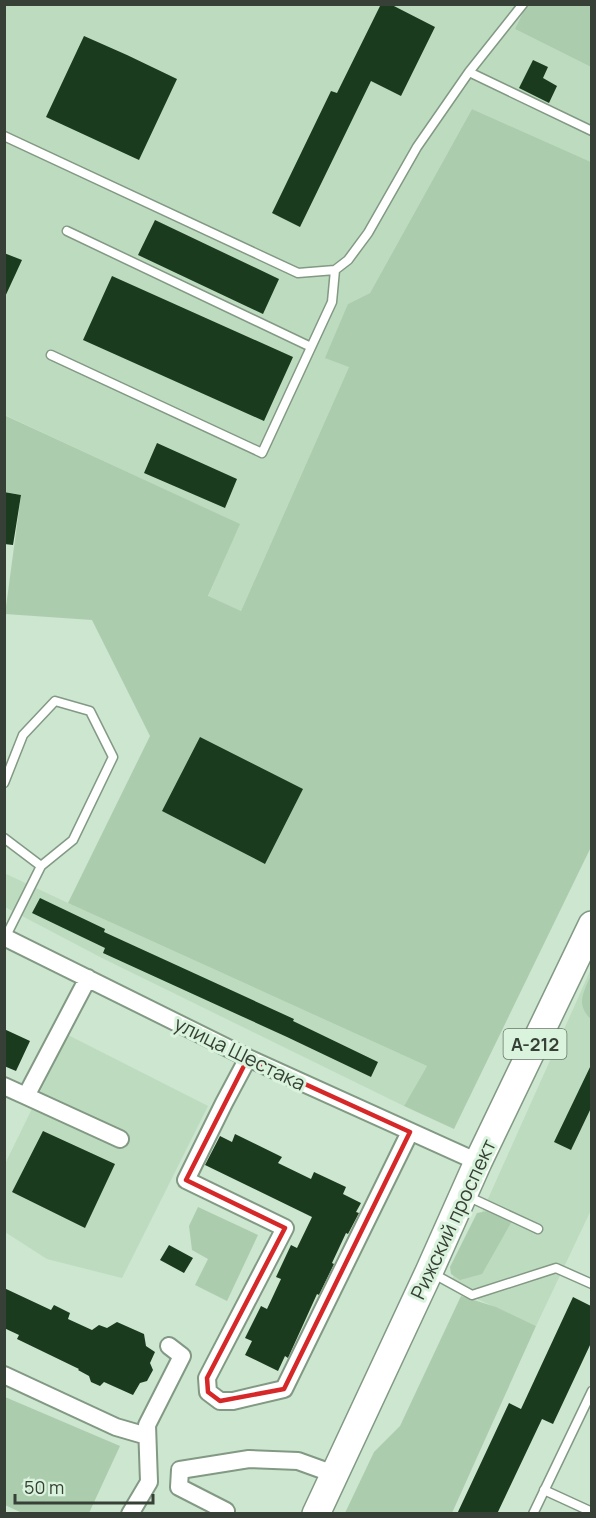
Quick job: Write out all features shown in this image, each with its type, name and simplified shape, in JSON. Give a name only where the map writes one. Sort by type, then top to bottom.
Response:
[{"type":"highway","name":"Рижский проспект","points":[[316,1514],[478,1162],[591,925]]},
{"type":"street","name":"улица Шестака","points":[[5,937],[248,1058],[478,1162]]},
{"type":"street","points":[[26,1096],[88,978]]},
{"type":"street","points":[[248,1058],[186,1180],[285,1228],[207,1378],[208,1392],[220,1401],[233,1401],[284,1389],[410,1132]]},
{"type":"street","points":[[4,1086],[120,1139]]},
{"type":"street","points":[[130,1514],[149,1482],[147,1425],[182,1356],[169,1346]]},
{"type":"street","points":[[4,1375],[116,1427],[147,1436]]},
{"type":"street","points":[[226,1511],[179,1487],[180,1470],[249,1459],[298,1461],[334,1474]]},
{"type":"lane","points":[[4,136],[298,273],[335,270],[348,260],[368,233],[417,147],[469,72],[523,4]]},
{"type":"lane","points":[[469,72],[591,131]]},
{"type":"lane","points":[[67,231],[311,347]]},
{"type":"lane","points":[[51,355],[262,453],[332,302],[335,270]]},
{"type":"lane","points":[[4,783],[23,735],[55,701],[90,711],[113,757],[73,840],[41,866],[5,937]]},
{"type":"lane","points":[[4,838],[41,866]]},
{"type":"lane","points":[[464,1195],[538,1229]]},
{"type":"lane","points":[[429,1272],[472,1294],[556,1268],[591,1284]]},
{"type":"lane","points":[[533,1514],[591,1391]]},
{"type":"lane","points":[[544,1490],[591,1512]]},
{"type":"highlighted area","points":[[248,1058],[410,1132],[284,1389],[220,1401],[208,1392],[207,1378],[285,1228],[186,1180]]},
{"type":"shaded area","points":[[531,4],[591,5],[591,67],[515,29],[525,8]]},
{"type":"shaded area","points":[[5,5],[531,5],[525,8],[515,29],[591,67],[591,162],[472,109],[370,293],[348,304],[349,367],[241,611],[208,597],[239,524],[5,415]]},
{"type":"shaded area","points":[[472,109],[591,162],[591,847],[454,1129],[404,1106],[427,1066],[68,903],[150,736],[92,620],[5,614],[21,495],[5,492],[4,415],[240,524],[208,596],[241,611],[349,367],[325,358],[348,304],[370,293]]},
{"type":"shaded area","points":[[4,873],[427,1066],[404,1106],[102,958],[5,907]]},
{"type":"shaded area","points":[[591,969],[591,1210],[536,1326],[449,1286]]},
{"type":"shaded area","points":[[591,975],[591,1019],[583,1008],[582,998]]},
{"type":"shaded area","points":[[68,1035],[208,1106],[122,1278],[47,1259],[5,1232],[4,1166]]},
{"type":"shaded area","points":[[198,1207],[258,1235],[227,1301],[195,1285],[208,1259],[192,1250],[189,1226]]},
{"type":"shaded area","points":[[488,1211],[512,1221],[482,1274],[460,1280],[451,1274],[450,1267],[477,1213]]},
{"type":"shaded area","points":[[461,1296],[496,1307],[536,1326],[452,1513],[345,1513],[374,1452],[400,1426]]},
{"type":"shaded area","points":[[4,1380],[5,1397],[120,1446],[89,1513],[22,1513],[5,1505]]},
{"type":"building","points":[[381,4],[390,4],[435,27],[401,96],[371,81],[300,227],[272,213],[331,91],[337,93]]},
{"type":"building","points":[[84,36],[177,79],[139,160],[46,117]]},
{"type":"building","points":[[533,60],[548,67],[543,78],[557,86],[549,103],[519,88]]},
{"type":"building","points":[[155,220],[279,279],[263,314],[138,255]]},
{"type":"building","points":[[4,253],[22,260],[4,299]]},
{"type":"building","points":[[112,276],[293,357],[264,421],[83,340]]},
{"type":"building","points":[[157,443],[237,479],[225,508],[144,473]]},
{"type":"building","points":[[4,492],[21,495],[13,545],[4,544]]},
{"type":"building","points":[[200,737],[303,789],[265,864],[162,811]]},
{"type":"building","points":[[40,898],[105,929],[104,932],[294,1019],[293,1021],[378,1062],[371,1077],[103,953],[105,948],[32,913]]},
{"type":"building","points":[[4,1029],[30,1041],[16,1071],[4,1066]]},
{"type":"building","points":[[591,1065],[591,1108],[571,1150],[554,1142]]},
{"type":"building","points":[[43,1131],[115,1164],[85,1228],[12,1192]]},
{"type":"building","points":[[235,1134],[282,1157],[278,1163],[311,1179],[314,1172],[346,1187],[343,1194],[361,1203],[356,1212],[359,1213],[348,1234],[346,1233],[332,1263],[334,1264],[319,1295],[317,1294],[288,1358],[285,1356],[278,1371],[245,1355],[252,1341],[245,1338],[261,1306],[267,1309],[281,1279],[276,1277],[291,1245],[297,1248],[312,1217],[205,1165],[220,1136],[232,1142]]},
{"type":"building","points":[[169,1245],[193,1258],[184,1273],[160,1260]]},
{"type":"building","points":[[4,1288],[51,1310],[54,1305],[70,1313],[68,1319],[92,1330],[99,1325],[107,1328],[117,1322],[144,1334],[146,1346],[155,1352],[150,1363],[153,1370],[147,1381],[140,1383],[133,1395],[104,1382],[100,1386],[91,1382],[89,1376],[79,1369],[17,1339],[19,1335],[4,1328]]},
{"type":"building","points":[[573,1297],[591,1306],[591,1343],[553,1424],[542,1419],[497,1514],[457,1514],[509,1403],[521,1409]]}]
